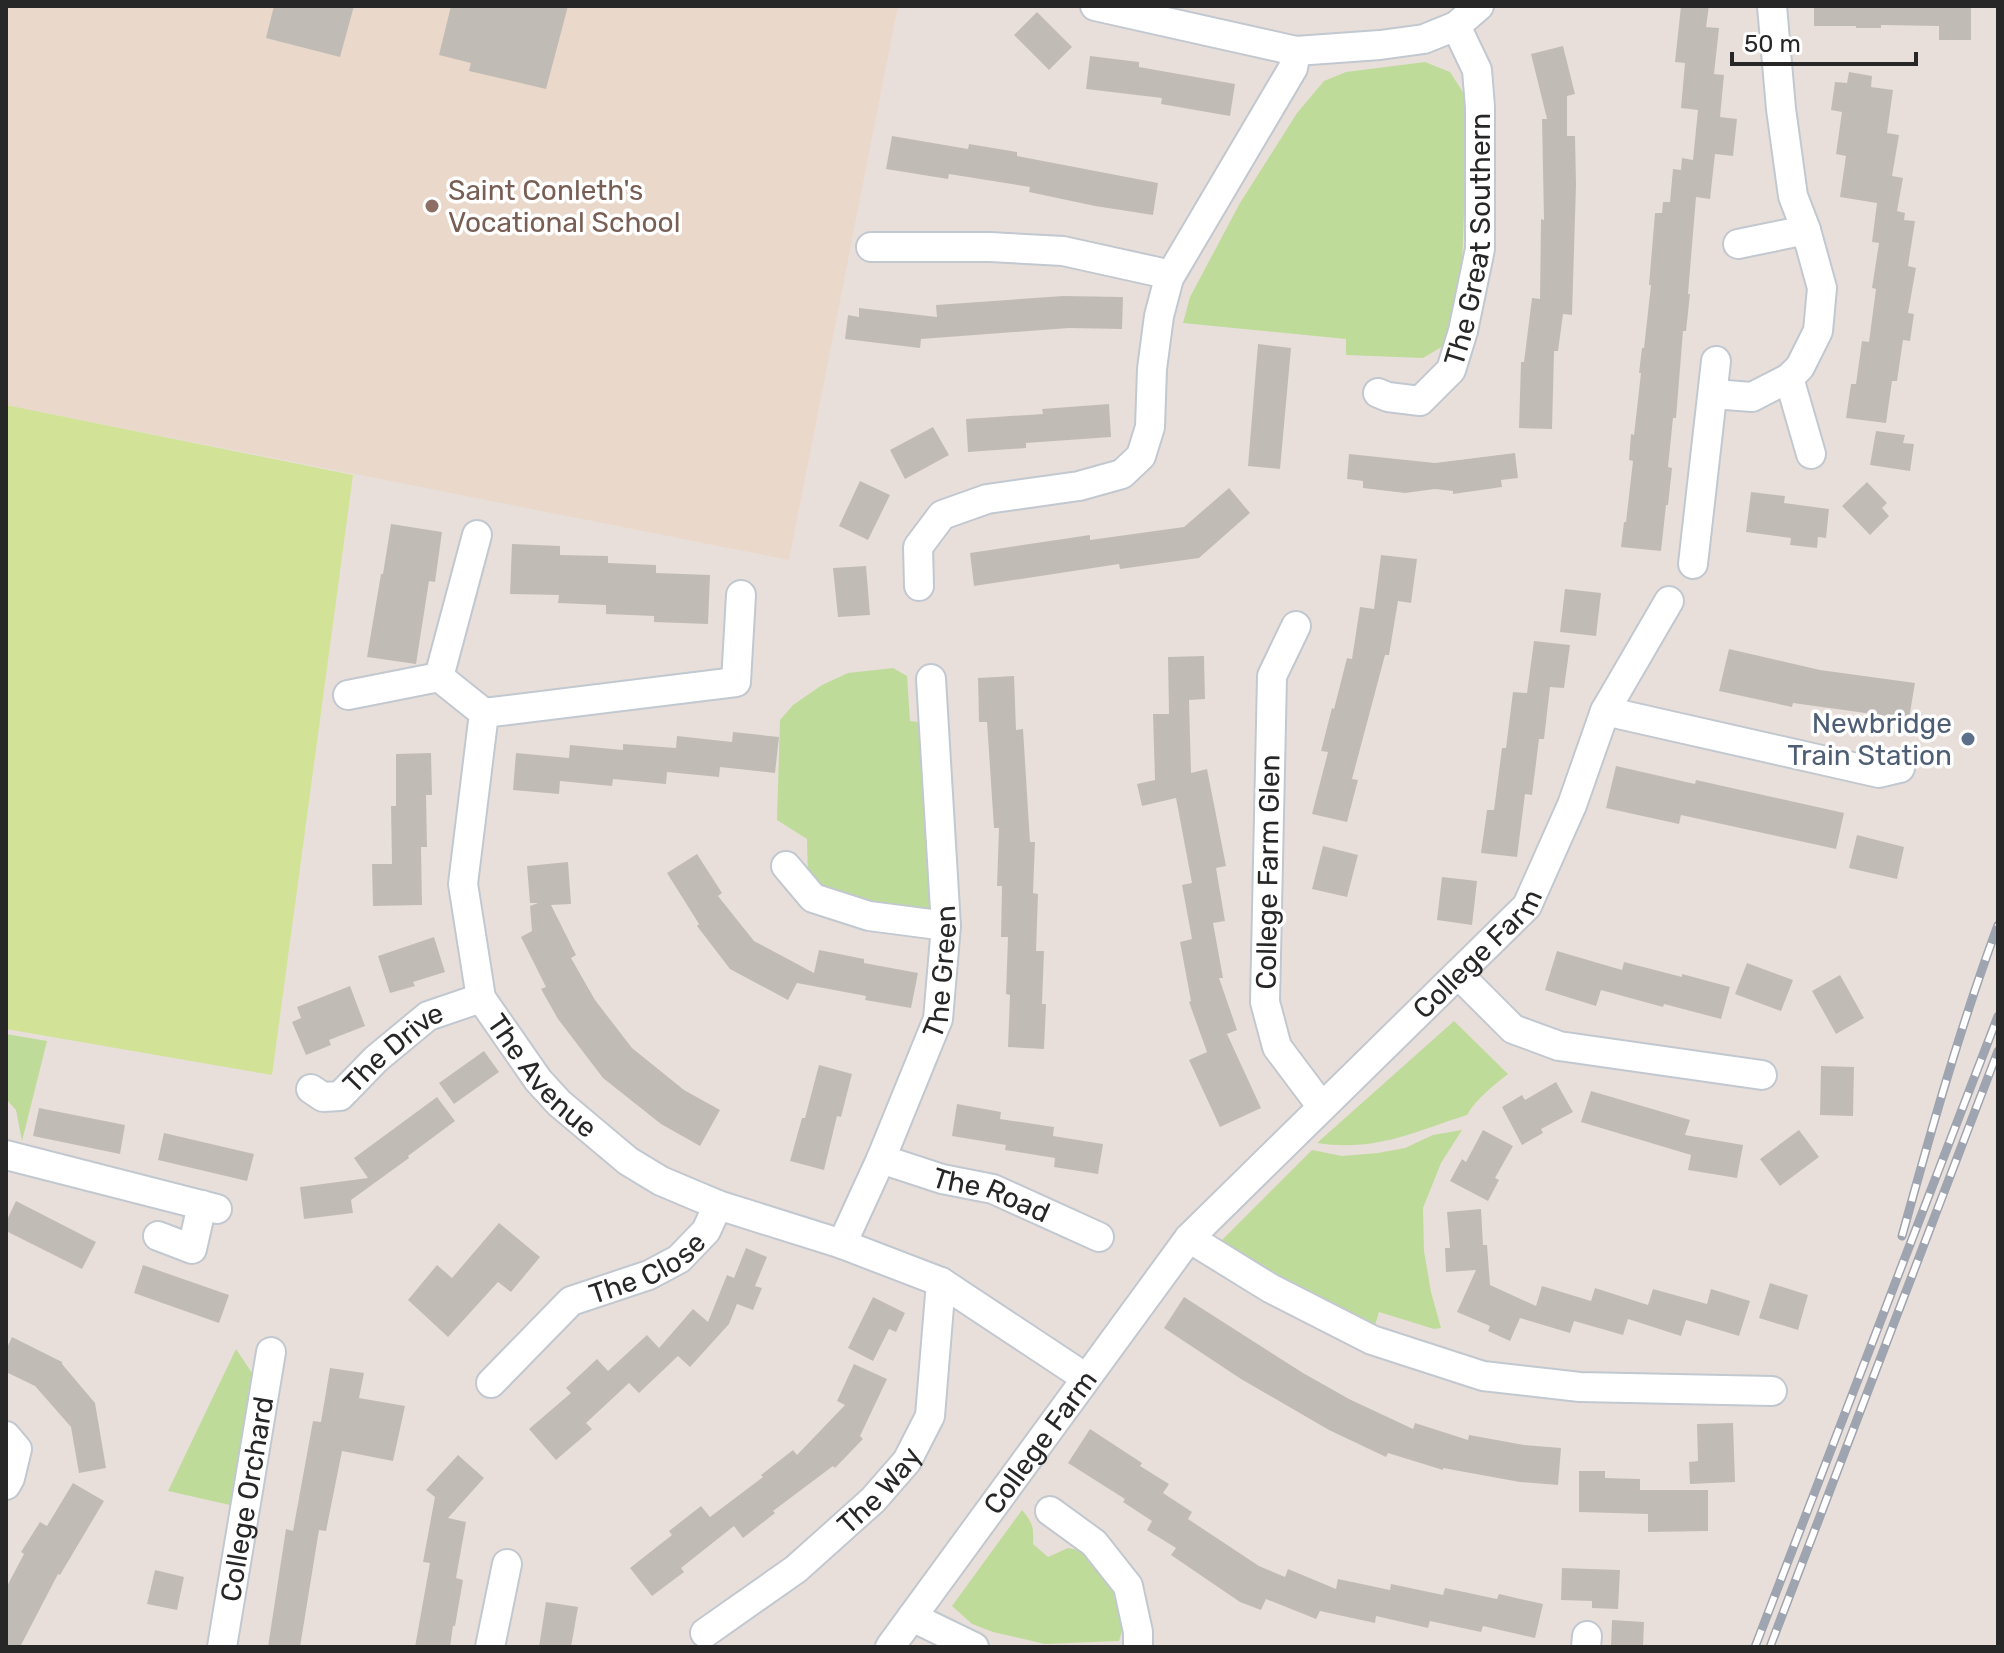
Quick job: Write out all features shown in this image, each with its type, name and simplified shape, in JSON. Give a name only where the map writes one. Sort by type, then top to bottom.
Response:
[{"type":"street","points":[[1095,6],[1296,51],[1424,39],[1456,26],[1479,6]]},
{"type":"street","points":[[1713,394],[1752,397],[1789,378],[1800,367],[1818,331],[1822,288],[1793,196],[1772,6]]},
{"type":"street","name":"The Great Southern","points":[[1378,393],[1420,401],[1451,370],[1466,317],[1480,249],[1480,107],[1477,70],[1456,26]]},
{"type":"street","points":[[919,586],[918,547],[942,515],[987,499],[1079,486],[1122,474],[1141,456],[1150,427],[1159,316],[1169,278],[1293,68],[1296,51]]},
{"type":"street","points":[[1738,244],[1806,230]]},
{"type":"street","points":[[871,247],[990,247],[1063,251],[1158,272],[1169,278]]},
{"type":"street","points":[[1693,564],[1716,361]]},
{"type":"street","points":[[1789,378],[1811,454]]},
{"type":"street","points":[[439,677],[477,535]]},
{"type":"street","points":[[348,695],[439,677],[484,713],[736,682],[741,595]]},
{"type":"street","name":"College Farm","points":[[890,1647],[1189,1238],[1527,906],[1572,805],[1605,711],[1669,601]]},
{"type":"street","name":"College Farm Glen","points":[[1296,626],[1272,676],[1265,1002],[1277,1047],[1322,1107]]},
{"type":"street","name":"The Green","points":[[842,1244],[881,1159],[938,1019],[946,926],[931,679]]},
{"type":"street","points":[[1605,711],[1879,773],[1900,768]]},
{"type":"street","name":"The Avenue","points":[[484,713],[463,884],[481,998],[538,1080],[559,1103],[628,1161],[661,1181],[718,1205],[842,1244],[941,1282],[1086,1378]]},
{"type":"street","points":[[786,866],[813,898],[869,916],[946,926]]},
{"type":"street","points":[[1458,974],[1513,1029],[1559,1046],[1762,1075]]},
{"type":"street","name":"The Drive","points":[[311,1089],[323,1097],[340,1096],[376,1059],[428,1016],[481,998]]},
{"type":"street","points":[[6,1155],[210,1207],[200,1252],[158,1236]]},
{"type":"street","name":"The Road","points":[[881,1159],[942,1179],[993,1189],[1099,1237]]},
{"type":"street","name":"The Close","points":[[491,1383],[571,1301],[649,1275],[679,1259],[706,1231],[718,1205]]},
{"type":"street","points":[[1189,1238],[1270,1288],[1372,1340],[1483,1376],[1580,1387],[1772,1391]]},
{"type":"street","name":"The Way","points":[[705,1633],[796,1569],[873,1500],[907,1461],[930,1416],[941,1282]]},
{"type":"street","name":"College Orchard","points":[[222,1647],[271,1352]]},
{"type":"street","points":[[6,1436],[17,1449],[6,1485]]},
{"type":"street","points":[[1050,1511],[1094,1543],[1128,1586],[1138,1632],[1138,1647]]},
{"type":"street","points":[[490,1647],[507,1564]]},
{"type":"street","points":[[912,1617],[974,1647]]},
{"type":"shaded area","name":"Saint Conleth's Vocational School","points":[[6,6],[898,6],[789,560],[6,405]]},
{"type":"green space","points":[[1425,62],[1450,72],[1468,100],[1461,295],[1445,345],[1423,358],[1346,355],[1346,339],[1183,323],[1190,297],[1240,203],[1297,113],[1324,81],[1346,72]]},
{"type":"green space","points":[[6,405],[353,475],[272,1075],[6,1029]]},
{"type":"green space","points":[[893,668],[907,676],[910,721],[918,722],[924,730],[935,897],[929,910],[916,911],[824,893],[808,880],[807,839],[777,820],[780,720],[793,705],[822,685],[848,673]]},
{"type":"green space","points":[[1454,1021],[1508,1074],[1480,1098],[1467,1115],[1376,1143],[1317,1143]]},
{"type":"green space","points":[[6,1034],[47,1041],[22,1141],[16,1110],[6,1099]]},
{"type":"green space","points":[[1462,1130],[1441,1163],[1423,1208],[1424,1251],[1441,1328],[1434,1329],[1379,1312],[1372,1335],[1220,1242],[1312,1150],[1342,1156],[1378,1153],[1405,1148],[1433,1135]]},
{"type":"green space","points":[[236,1349],[256,1379],[230,1505],[168,1491]]},
{"type":"green space","points":[[1022,1510],[1032,1526],[1033,1544],[1048,1557],[1068,1548],[1088,1552],[1107,1571],[1126,1617],[1119,1641],[1045,1644],[972,1624],[952,1606]]},
{"type":"building","points":[[274,6],[354,6],[340,57],[266,38]]},
{"type":"building","points":[[451,6],[568,6],[546,89],[469,71],[471,63],[439,55]]},
{"type":"building","points":[[1681,6],[1709,6],[1706,27],[1719,28],[1714,74],[1724,75],[1720,117],[1737,119],[1733,156],[1715,154],[1710,199],[1696,197],[1690,294],[1686,331],[1683,331],[1676,418],[1673,418],[1668,467],[1672,468],[1661,551],[1621,547],[1633,461],[1629,460],[1631,434],[1634,435],[1651,285],[1655,213],[1662,213],[1663,202],[1670,202],[1673,169],[1681,170],[1682,158],[1693,160],[1698,110],[1681,108],[1685,63],[1675,62]]},
{"type":"building","points":[[1814,6],[1971,6],[1971,40],[1939,40],[1939,26],[1814,26]]},
{"type":"building","points":[[1037,12],[1072,47],[1049,70],[1014,35]]},
{"type":"building","points":[[1563,46],[1575,94],[1567,96],[1567,136],[1575,136],[1572,315],[1563,314],[1558,351],[1554,351],[1552,429],[1519,428],[1521,362],[1524,362],[1532,298],[1540,299],[1541,219],[1544,220],[1542,119],[1547,119],[1531,54]]},
{"type":"building","points":[[1090,56],[1139,62],[1139,67],[1235,84],[1230,116],[1161,104],[1162,98],[1086,89]]},
{"type":"building","points":[[1849,72],[1872,76],[1871,87],[1893,90],[1887,133],[1899,135],[1892,176],[1903,178],[1897,211],[1905,213],[1904,220],[1915,221],[1908,266],[1916,268],[1908,313],[1914,314],[1910,341],[1903,340],[1897,381],[1892,381],[1886,423],[1846,418],[1851,384],[1856,384],[1862,341],[1869,342],[1876,289],[1872,288],[1879,243],[1872,242],[1877,203],[1840,197],[1846,156],[1836,154],[1842,112],[1831,110],[1835,82],[1847,83]]},
{"type":"building","points":[[892,136],[968,149],[969,144],[1017,152],[1017,156],[1158,183],[1153,215],[1029,192],[1030,187],[949,174],[948,179],[886,169]]},
{"type":"building","points":[[1063,296],[1123,297],[1122,329],[1069,328],[921,339],[920,348],[845,339],[848,315],[859,317],[859,308],[937,317],[936,305]]},
{"type":"building","points":[[1258,344],[1291,348],[1280,469],[1248,466]]},
{"type":"building","points":[[1109,404],[1111,437],[1026,443],[1026,448],[968,452],[966,419],[1043,414],[1042,409]]},
{"type":"building","points":[[933,427],[949,455],[905,479],[890,450]]},
{"type":"building","points":[[1876,431],[1905,435],[1903,443],[1914,444],[1910,471],[1870,465]]},
{"type":"building","points":[[1515,453],[1518,478],[1501,480],[1502,487],[1453,494],[1453,491],[1435,489],[1405,493],[1363,488],[1363,481],[1347,479],[1349,454],[1435,463]]},
{"type":"building","points":[[860,481],[890,495],[868,540],[839,526]]},
{"type":"building","points":[[1867,482],[1887,503],[1882,508],[1889,516],[1870,535],[1842,506]]},
{"type":"building","points":[[1229,488],[1250,513],[1199,558],[1120,569],[1119,564],[974,586],[970,553],[1090,535],[1090,540],[1184,527]]},
{"type":"building","points":[[1751,492],[1785,496],[1784,503],[1829,509],[1826,538],[1818,537],[1817,548],[1790,545],[1791,538],[1746,532]]},
{"type":"building","points":[[391,524],[442,532],[435,582],[429,581],[416,664],[367,657]]},
{"type":"building","points":[[512,544],[560,546],[560,555],[608,556],[608,563],[656,565],[656,573],[710,575],[708,624],[654,622],[654,616],[606,614],[606,605],[558,603],[559,595],[510,594]]},
{"type":"building","points":[[1381,555],[1417,559],[1411,603],[1398,601],[1389,655],[1385,655],[1352,779],[1358,780],[1347,822],[1312,814],[1328,752],[1321,751],[1332,708],[1347,658],[1352,659],[1360,607],[1374,609]]},
{"type":"building","points":[[866,566],[870,615],[838,617],[833,568]]},
{"type":"building","points":[[1565,589],[1601,593],[1596,636],[1560,632]]},
{"type":"building","points":[[1534,641],[1570,645],[1564,688],[1550,687],[1544,739],[1539,739],[1532,795],[1525,794],[1517,857],[1481,853],[1487,810],[1494,810],[1513,692],[1527,693]]},
{"type":"building","points":[[1729,649],[1820,670],[1915,683],[1909,719],[1793,703],[1792,707],[1719,691]]},
{"type":"building","points":[[1204,656],[1205,699],[1189,700],[1191,773],[1207,769],[1226,866],[1216,868],[1225,921],[1213,923],[1223,978],[1219,978],[1237,1030],[1227,1034],[1261,1108],[1220,1127],[1189,1060],[1207,1052],[1189,1002],[1180,942],[1192,939],[1182,885],[1192,883],[1176,798],[1142,806],[1137,784],[1155,780],[1153,714],[1169,714],[1168,657]]},
{"type":"building","points":[[1014,676],[1016,730],[1023,729],[1030,842],[1035,842],[1033,893],[1038,894],[1036,951],[1044,951],[1044,1049],[1008,1047],[1008,937],[1001,937],[1002,886],[997,886],[999,828],[994,828],[987,722],[979,722],[978,678]]},
{"type":"building","points":[[733,732],[779,737],[775,773],[720,767],[719,777],[667,772],[666,784],[613,779],[612,786],[560,781],[559,794],[513,790],[516,753],[569,758],[570,745],[623,750],[623,744],[676,748],[677,736],[732,742]]},
{"type":"building","points":[[431,753],[432,795],[426,795],[427,847],[421,847],[422,905],[373,906],[372,864],[392,864],[391,806],[396,806],[396,754]]},
{"type":"building","points":[[1616,766],[1695,784],[1696,780],[1844,813],[1836,849],[1681,815],[1679,824],[1606,808]]},
{"type":"building","points":[[1857,835],[1904,847],[1897,879],[1849,868]]},
{"type":"building","points":[[1323,846],[1358,855],[1347,897],[1312,889]]},
{"type":"building","points":[[697,854],[722,893],[718,896],[754,941],[814,973],[819,950],[864,959],[864,963],[918,973],[911,1008],[797,983],[788,1000],[730,969],[697,926],[699,924],[667,873]]},
{"type":"building","points":[[568,862],[571,904],[551,905],[576,955],[571,958],[595,1000],[632,1048],[684,1090],[720,1110],[700,1146],[661,1124],[603,1078],[558,1019],[541,989],[546,987],[521,937],[532,931],[530,906],[538,903],[530,903],[527,866]]},
{"type":"building","points":[[1442,877],[1477,881],[1472,925],[1437,920]]},
{"type":"building","points":[[434,937],[445,972],[390,993],[378,956]]},
{"type":"building","points":[[1557,951],[1622,970],[1624,962],[1730,987],[1721,1019],[1601,990],[1596,1006],[1545,990]]},
{"type":"building","points":[[1747,963],[1793,980],[1781,1011],[1735,994]]},
{"type":"building","points":[[1840,975],[1864,1018],[1836,1034],[1812,991]]},
{"type":"building","points":[[350,986],[365,1026],[329,1040],[331,1045],[306,1055],[292,1022],[301,1018],[297,1007]]},
{"type":"building","points":[[484,1051],[499,1072],[454,1104],[439,1083]]},
{"type":"building","points":[[819,1065],[852,1074],[841,1117],[837,1116],[824,1170],[790,1161]]},
{"type":"building","points":[[1821,1066],[1854,1067],[1853,1116],[1820,1115]]},
{"type":"building","points":[[1556,1082],[1573,1112],[1541,1129],[1543,1133],[1522,1145],[1502,1107],[1522,1095],[1525,1100]]},
{"type":"building","points":[[1591,1091],[1690,1120],[1685,1135],[1743,1145],[1737,1178],[1688,1170],[1691,1155],[1581,1122]]},
{"type":"building","points":[[437,1097],[455,1121],[351,1200],[353,1213],[304,1219],[300,1187],[368,1178],[354,1158]]},
{"type":"building","points":[[957,1104],[1001,1112],[1000,1119],[1054,1127],[1053,1136],[1103,1144],[1098,1174],[1054,1167],[1055,1158],[1005,1150],[1006,1145],[952,1136]]},
{"type":"building","points":[[39,1108],[125,1125],[120,1154],[33,1136]]},
{"type":"building","points":[[1483,1130],[1513,1146],[1495,1178],[1499,1180],[1488,1201],[1450,1181],[1462,1159],[1466,1162]]},
{"type":"building","points":[[1799,1130],[1819,1157],[1780,1186],[1760,1159]]},
{"type":"building","points":[[164,1133],[254,1154],[247,1181],[158,1160]]},
{"type":"building","points":[[16,1201],[96,1242],[82,1269],[6,1231],[6,1222]]},
{"type":"building","points":[[1481,1209],[1490,1285],[1536,1306],[1542,1286],[1591,1301],[1595,1288],[1648,1305],[1653,1289],[1707,1304],[1711,1289],[1750,1301],[1739,1336],[1686,1320],[1681,1336],[1628,1319],[1623,1335],[1574,1321],[1570,1333],[1520,1318],[1510,1341],[1488,1331],[1490,1326],[1457,1312],[1476,1270],[1446,1272],[1445,1248],[1450,1248],[1447,1212]]},
{"type":"building","points":[[499,1223],[540,1257],[511,1292],[498,1282],[448,1337],[408,1300],[437,1265],[452,1278]]},
{"type":"building","points":[[746,1248],[767,1257],[755,1286],[762,1288],[753,1310],[737,1304],[729,1324],[690,1367],[678,1356],[639,1393],[629,1383],[586,1423],[592,1429],[556,1460],[529,1429],[571,1393],[566,1388],[597,1359],[608,1371],[647,1335],[659,1348],[693,1309],[708,1322],[727,1275],[734,1278]]},
{"type":"building","points":[[143,1265],[229,1295],[219,1323],[134,1293]]},
{"type":"building","points":[[1770,1283],[1808,1295],[1798,1330],[1759,1318]]},
{"type":"building","points":[[873,1297],[905,1313],[896,1332],[889,1329],[873,1361],[848,1348]]},
{"type":"building","points":[[1184,1297],[1303,1373],[1413,1429],[1415,1423],[1468,1440],[1469,1435],[1561,1448],[1558,1485],[1443,1470],[1388,1453],[1386,1457],[1329,1430],[1241,1379],[1164,1328]]},
{"type":"building","points":[[12,1337],[62,1362],[95,1403],[106,1468],[79,1473],[71,1427],[35,1386],[6,1372],[6,1350]]},
{"type":"building","points":[[854,1364],[887,1379],[860,1436],[863,1439],[835,1468],[833,1466],[773,1511],[775,1513],[743,1538],[734,1526],[681,1568],[684,1572],[652,1596],[630,1568],[672,1535],[669,1531],[701,1506],[710,1517],[793,1450],[797,1455],[845,1405],[837,1401]]},
{"type":"building","points":[[330,1368],[364,1373],[359,1398],[405,1406],[393,1461],[342,1451],[326,1531],[319,1530],[300,1647],[268,1647],[286,1529],[293,1531],[313,1421],[321,1422]]},
{"type":"building","points":[[1733,1423],[1735,1482],[1690,1484],[1689,1462],[1698,1461],[1697,1424]]},
{"type":"building","points":[[1090,1429],[1169,1484],[1163,1493],[1192,1512],[1188,1519],[1259,1566],[1285,1577],[1288,1569],[1336,1589],[1338,1579],[1390,1590],[1391,1584],[1443,1595],[1445,1588],[1497,1599],[1499,1594],[1543,1604],[1535,1638],[1483,1626],[1481,1632],[1430,1621],[1428,1628],[1376,1616],[1375,1623],[1320,1611],[1316,1619],[1266,1599],[1261,1610],[1240,1602],[1171,1555],[1176,1548],[1147,1530],[1152,1521],[1123,1502],[1125,1499],[1068,1463]]},
{"type":"building","points":[[458,1455],[484,1478],[448,1518],[466,1522],[456,1578],[463,1580],[455,1626],[450,1647],[415,1647],[430,1563],[423,1562],[435,1497],[426,1490]]},
{"type":"building","points":[[1579,1471],[1605,1471],[1605,1478],[1640,1479],[1640,1490],[1708,1490],[1708,1531],[1648,1532],[1648,1514],[1579,1512]]},
{"type":"building","points":[[73,1483],[104,1501],[58,1574],[20,1647],[6,1647],[6,1588],[24,1554],[21,1552],[40,1522],[47,1526]]},
{"type":"building","points":[[1562,1568],[1620,1570],[1618,1609],[1592,1608],[1592,1601],[1561,1600]]},
{"type":"building","points":[[155,1570],[184,1577],[177,1610],[147,1604]]},
{"type":"building","points":[[546,1602],[578,1607],[571,1647],[539,1647]]},
{"type":"building","points":[[1612,1620],[1644,1622],[1643,1647],[1611,1647]]},
{"type":"railway","points":[[1902,1236],[1935,1118],[1998,925]]},
{"type":"railway","points":[[1755,1647],[1998,1016]]},
{"type":"railway","points":[[1770,1647],[1998,1051]]},
{"type":"place","name":"Saint Conleth's Vocational School","points":[[432,206]]},
{"type":"place","name":"Newbridge Train Station","points":[[1968,739]]}]
